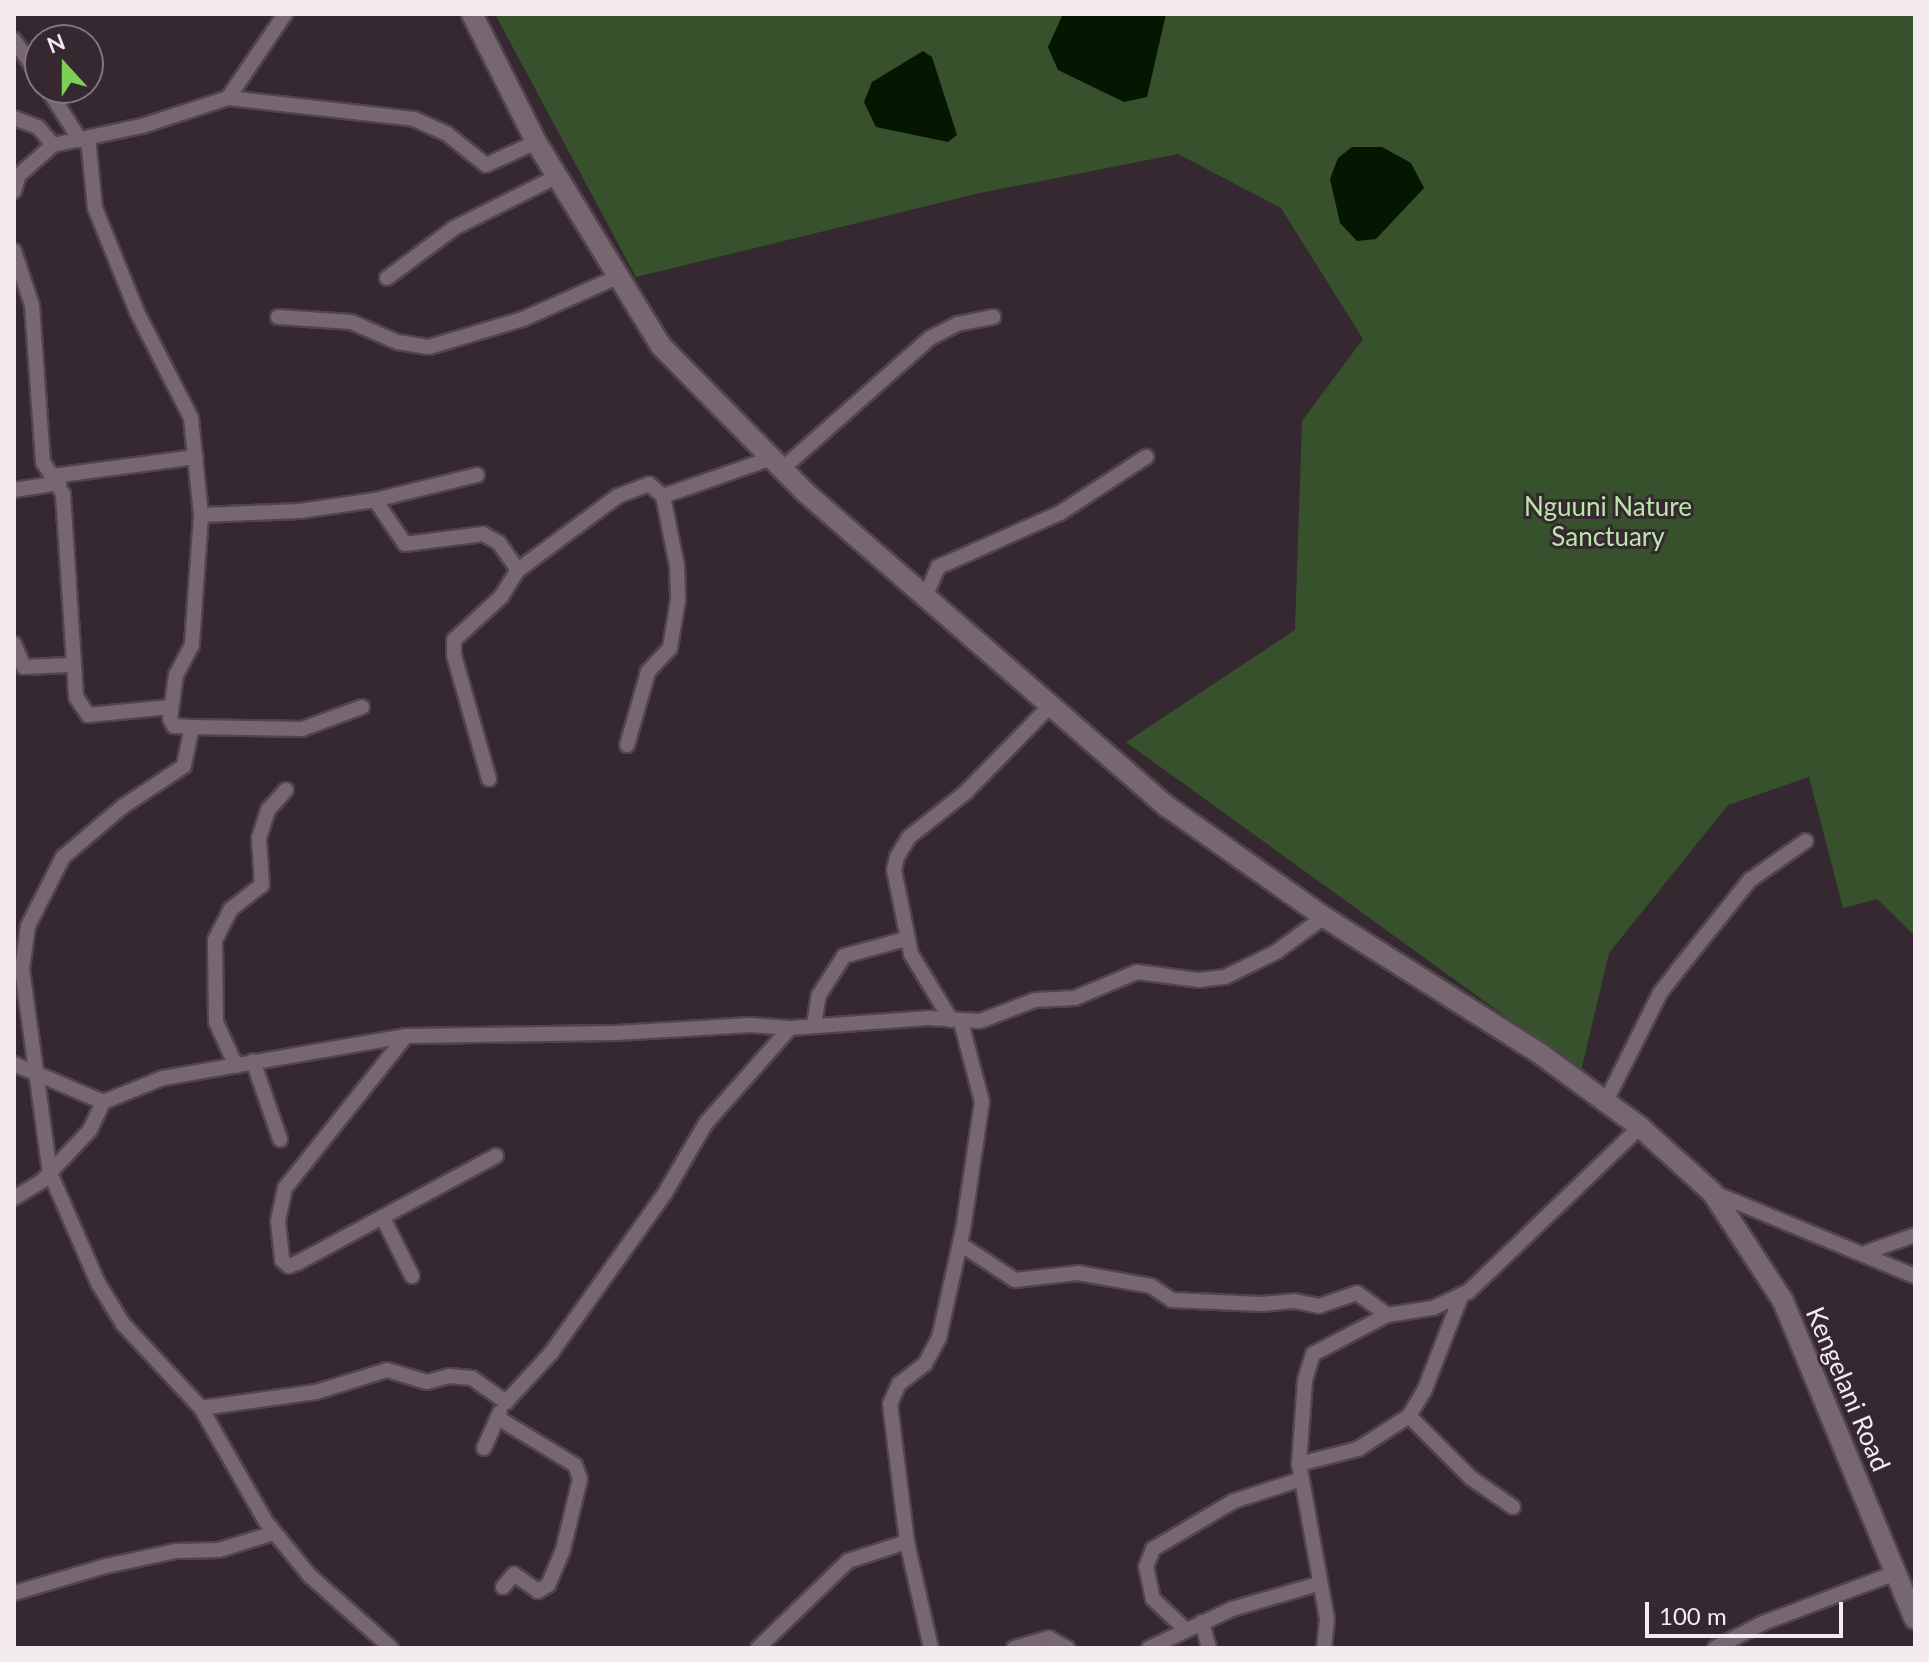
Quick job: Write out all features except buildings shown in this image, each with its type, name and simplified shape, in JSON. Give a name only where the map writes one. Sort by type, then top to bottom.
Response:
[{"type":"main road","name":"Kengelani Road","points":[[472,14],[536,142],[615,278],[672,361],[777,463],[924,599],[1048,708],[1168,807],[1324,917],[1542,1055],[1640,1127],[1712,1192],[1783,1301],[1915,1619]]},
{"type":"street","points":[[228,98],[285,14]]},
{"type":"street","points":[[14,191],[19,175],[53,145],[228,98],[404,116],[446,133],[486,165],[536,142]]},
{"type":"street","points":[[59,104],[84,139],[95,208],[137,312],[191,418],[201,515],[192,645],[176,675],[171,707],[174,726],[302,729],[362,707]]},
{"type":"street","points":[[14,118],[38,127],[53,145]]},
{"type":"street","points":[[387,278],[454,228],[502,200],[556,177]]},
{"type":"street","points":[[14,251],[32,305],[43,462],[56,479],[71,591],[70,665],[76,697],[88,715],[171,707]]},
{"type":"street","points":[[278,317],[351,322],[397,342],[429,347],[523,319],[615,278]]},
{"type":"street","points":[[663,496],[777,463],[930,338],[957,324],[993,317]]},
{"type":"street","points":[[14,490],[56,479],[196,457]]},
{"type":"street","points":[[924,599],[938,567],[1060,513],[1146,457]]},
{"type":"street","points":[[201,515],[300,511],[375,500],[477,475]]},
{"type":"street","points":[[489,779],[453,649],[454,640],[501,597],[518,570],[618,496],[649,484],[663,496],[677,566],[674,634],[670,648],[648,672],[627,745]]},
{"type":"street","points":[[375,500],[405,544],[483,534],[499,543],[518,570]]},
{"type":"street","points":[[14,644],[24,667],[70,665]]},
{"type":"street","points":[[931,1648],[907,1542],[891,1397],[935,1348],[960,1244],[982,1102],[956,1021],[906,939],[894,870],[900,849],[965,793],[1048,708]]},
{"type":"street","points":[[192,727],[184,766],[122,807],[63,857],[34,906],[22,969],[40,1077],[50,1173],[98,1283],[123,1324],[201,1408],[274,1533],[310,1576],[391,1648]]},
{"type":"street","points":[[236,1066],[216,1022],[215,940],[231,909],[262,885],[259,838],[268,810],[286,790]]},
{"type":"street","points":[[1605,1103],[1668,982],[1750,880],[1806,841]]},
{"type":"street","points":[[14,1198],[50,1173],[90,1130],[103,1102],[163,1078],[406,1036],[600,1034],[750,1025],[790,1028],[995,1018],[1035,1000],[1075,998],[1137,972],[1199,980],[1225,977],[1287,945],[1324,917]]},
{"type":"street","points":[[814,1025],[819,995],[844,956],[906,939]]},
{"type":"street","points":[[484,1448],[506,1402],[551,1353],[637,1234],[706,1123],[790,1028]]},
{"type":"street","points":[[406,1036],[285,1188],[278,1221],[282,1260],[289,1266],[297,1263],[496,1156]]},
{"type":"street","points":[[253,1061],[280,1139]]},
{"type":"street","points":[[14,1064],[103,1102]]},
{"type":"street","points":[[1324,1648],[1328,1627],[1299,1472],[1310,1360],[1324,1345],[1387,1315],[1433,1308],[1461,1296],[1487,1278],[1547,1211],[1640,1127]]},
{"type":"street","points":[[1712,1192],[1867,1252],[1915,1276]]},
{"type":"street","points":[[383,1218],[412,1276]]},
{"type":"street","points":[[1867,1252],[1915,1235]]},
{"type":"street","points":[[960,1244],[1015,1280],[1078,1273],[1149,1285],[1182,1301],[1261,1304],[1294,1301],[1319,1306],[1359,1293],[1387,1315]]},
{"type":"street","points":[[1185,1629],[1153,1599],[1148,1587],[1146,1567],[1153,1549],[1234,1501],[1358,1449],[1409,1416],[1461,1296]]},
{"type":"street","points":[[201,1408],[316,1392],[387,1370],[427,1382],[449,1376],[472,1378],[506,1402]]},
{"type":"street","points":[[1409,1416],[1471,1478],[1513,1507]]},
{"type":"street","points":[[498,1418],[575,1465],[580,1479],[563,1550],[548,1585],[538,1591],[514,1574],[503,1587]]},
{"type":"street","points":[[14,1593],[144,1557],[219,1550],[274,1533]]},
{"type":"street","points":[[758,1648],[848,1561],[907,1542]]},
{"type":"street","points":[[1715,1648],[1763,1623],[1895,1573]]},
{"type":"street","points":[[1149,1648],[1202,1622],[1318,1584]]},
{"type":"street","points":[[1202,1622],[1209,1648]]},
{"type":"street","points":[[1014,1648],[1049,1638],[1067,1648]]},
{"type":"green space","name":"Nguuni Nature Sanctuary","points":[[495,14],[1915,14],[1915,936],[1877,899],[1843,908],[1809,777],[1728,805],[1609,953],[1581,1071],[1126,742],[1295,630],[1302,421],[1363,339],[1281,208],[1178,154],[980,193],[636,277]]},
{"type":"shaded area","points":[[1063,14],[1166,14],[1147,97],[1124,102],[1058,70],[1048,47]]},
{"type":"shaded area","points":[[923,51],[932,57],[957,135],[948,142],[876,127],[864,102],[872,82]]},
{"type":"shaded area","points":[[1352,147],[1382,147],[1411,163],[1424,188],[1376,239],[1357,241],[1340,223],[1330,179],[1338,158]]}]
